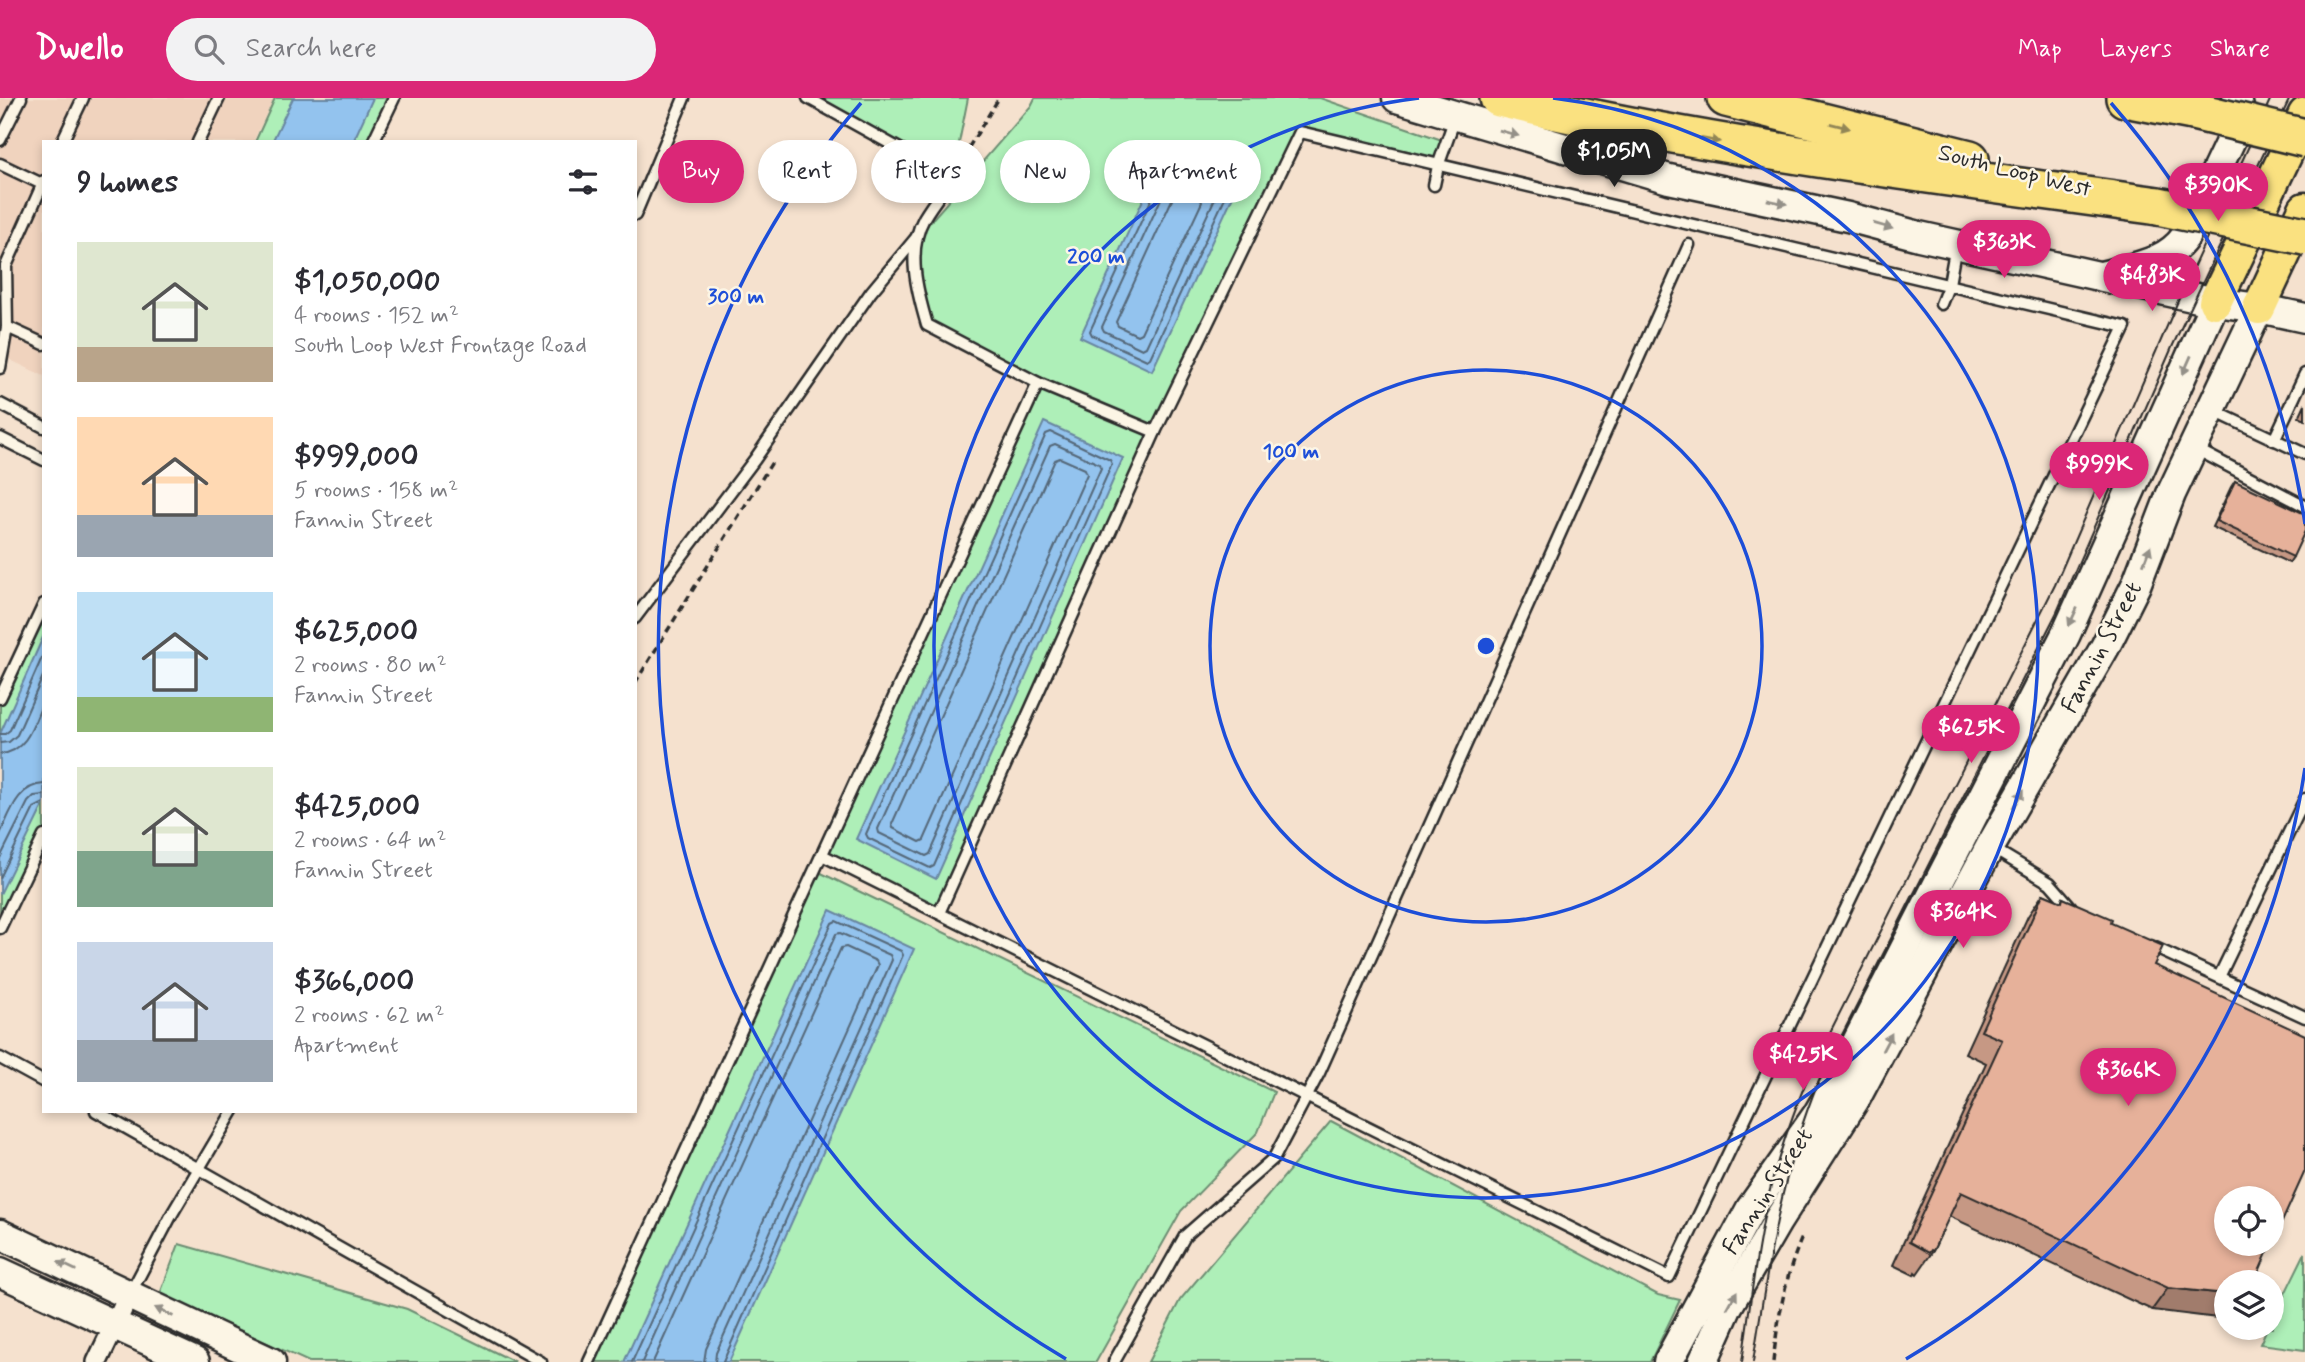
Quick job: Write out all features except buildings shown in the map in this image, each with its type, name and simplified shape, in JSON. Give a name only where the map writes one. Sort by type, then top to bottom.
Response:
[{"type":"highway","points":[[1499,98],[1558,112],[1785,153],[2158,206]]},
{"type":"highway","name":"South Loop West","points":[[1726,98],[2158,206],[2305,236]]},
{"type":"highway","points":[[2125,98],[2305,138]]},
{"type":"highway","points":[[2150,98],[2193,111]]},
{"type":"main road","points":[[1397,98],[1669,179],[1848,216],[1956,245],[2214,302],[2305,318]]},
{"type":"main road","points":[[2099,276],[2156,260],[2178,246],[2185,237],[2236,128],[2239,108],[2237,98]]},
{"type":"main road","name":"Fannin Street","points":[[1703,1362],[1728,1306],[1884,1048],[2214,302],[2305,114]]},
{"type":"main road","name":"Fannin Street","points":[[1668,1362],[1751,1208],[1829,1095],[1977,840],[2070,709],[2125,607],[2162,514],[2305,209]]},
{"type":"main road","points":[[0,1234],[271,1362]]},
{"type":"main road","points":[[0,1272],[195,1362]]},
{"type":"street","points":[[97,1362],[129,1295]]},
{"type":"lane","points":[[0,140],[21,98]]},
{"type":"lane","points":[[63,140],[83,98]]},
{"type":"lane","points":[[199,140],[219,98]]},
{"type":"lane","points":[[374,140],[394,98]]},
{"type":"lane","points":[[637,210],[684,98]]},
{"type":"lane","points":[[637,615],[755,459],[871,292],[916,238],[924,218],[952,178],[808,98]]},
{"type":"lane","points":[[1434,185],[1455,117]]},
{"type":"lane","points":[[822,855],[1669,1277],[2125,327],[1300,132],[1155,432],[939,913]]},
{"type":"lane","points":[[0,164],[42,183]]},
{"type":"lane","points":[[0,368],[7,327],[6,266],[42,185]]},
{"type":"lane","points":[[916,238],[915,284],[927,325],[1038,383],[1155,432]]},
{"type":"lane","points":[[1114,1362],[1185,1236],[1274,1158],[1307,1095],[1689,245]]},
{"type":"lane","points":[[1941,304],[1949,285],[1956,245]]},
{"type":"lane","points":[[7,327],[42,343]]},
{"type":"lane","points":[[2274,440],[2305,374]]},
{"type":"lane","points":[[589,1362],[1038,383]]},
{"type":"lane","points":[[0,404],[42,426]]},
{"type":"lane","points":[[2211,410],[2305,454]]},
{"type":"lane","points":[[0,438],[42,459]]},
{"type":"lane","points":[[2193,448],[2305,506]]},
{"type":"lane","points":[[0,698],[42,608]]},
{"type":"lane","points":[[2219,977],[2305,799]]},
{"type":"lane","points":[[0,928],[42,840]]},
{"type":"lane","points":[[1977,840],[2050,883],[2067,904],[2081,914]]},
{"type":"lane","points":[[2138,940],[2305,1017]]},
{"type":"lane","points":[[0,1058],[42,1081]]},
{"type":"lane","points":[[100,1113],[541,1362]]},
{"type":"lane","points":[[129,1295],[198,1168],[232,1113]]},
{"type":"path","points":[[1773,1362],[1782,1300],[1790,1267],[1803,1235]]},
{"type":"shaded area","points":[[0,98],[274,98],[254,140],[42,140],[42,375],[0,355]]},
{"type":"green space","points":[[275,98],[394,98],[374,140],[256,140]]},
{"type":"green space","points":[[808,98],[968,98],[960,140],[884,140]]},
{"type":"green space","points":[[1035,98],[1320,98],[1442,140],[1438,166],[1300,132],[1155,432],[939,913],[822,855],[1038,383],[1130,420],[927,325],[916,238],[946,203],[986,203],[986,158],[1000,142],[1000,203],[1090,203],[1090,140],[1001,140]]},
{"type":"green space","points":[[42,604],[42,840],[0,929],[0,695]]},
{"type":"green space","points":[[815,870],[1274,1092],[1258,1132],[1181,1211],[1096,1362],[593,1362]]},
{"type":"green space","points":[[1331,1121],[1658,1295],[1680,1300],[1650,1362],[1148,1362],[1180,1300]]},
{"type":"green space","points":[[179,1244],[407,1309],[515,1362],[309,1362],[160,1294]]},
{"type":"green space","points":[[2305,1253],[2305,1350],[2260,1344],[2262,1340],[2284,1340],[2284,1296]]},
{"type":"water","points":[[293,98],[373,98],[354,140],[273,140]]},
{"type":"water","points":[[1142,203],[1230,203],[1152,371],[1080,337]]},
{"type":"water","points":[[1044,422],[1123,458],[936,879],[856,839]]},
{"type":"water","points":[[42,640],[42,808],[0,894],[0,734]]},
{"type":"water","points":[[830,910],[914,949],[729,1362],[624,1362]]},
{"type":"tram line","points":[[1742,1362],[1767,1201],[1785,1137],[1810,1072],[2055,585],[2181,294],[2271,98]]},
{"type":"tram line","points":[[1753,1362],[1770,1254],[1785,1184],[1819,1080],[2057,612],[2173,345],[2290,98]]}]
